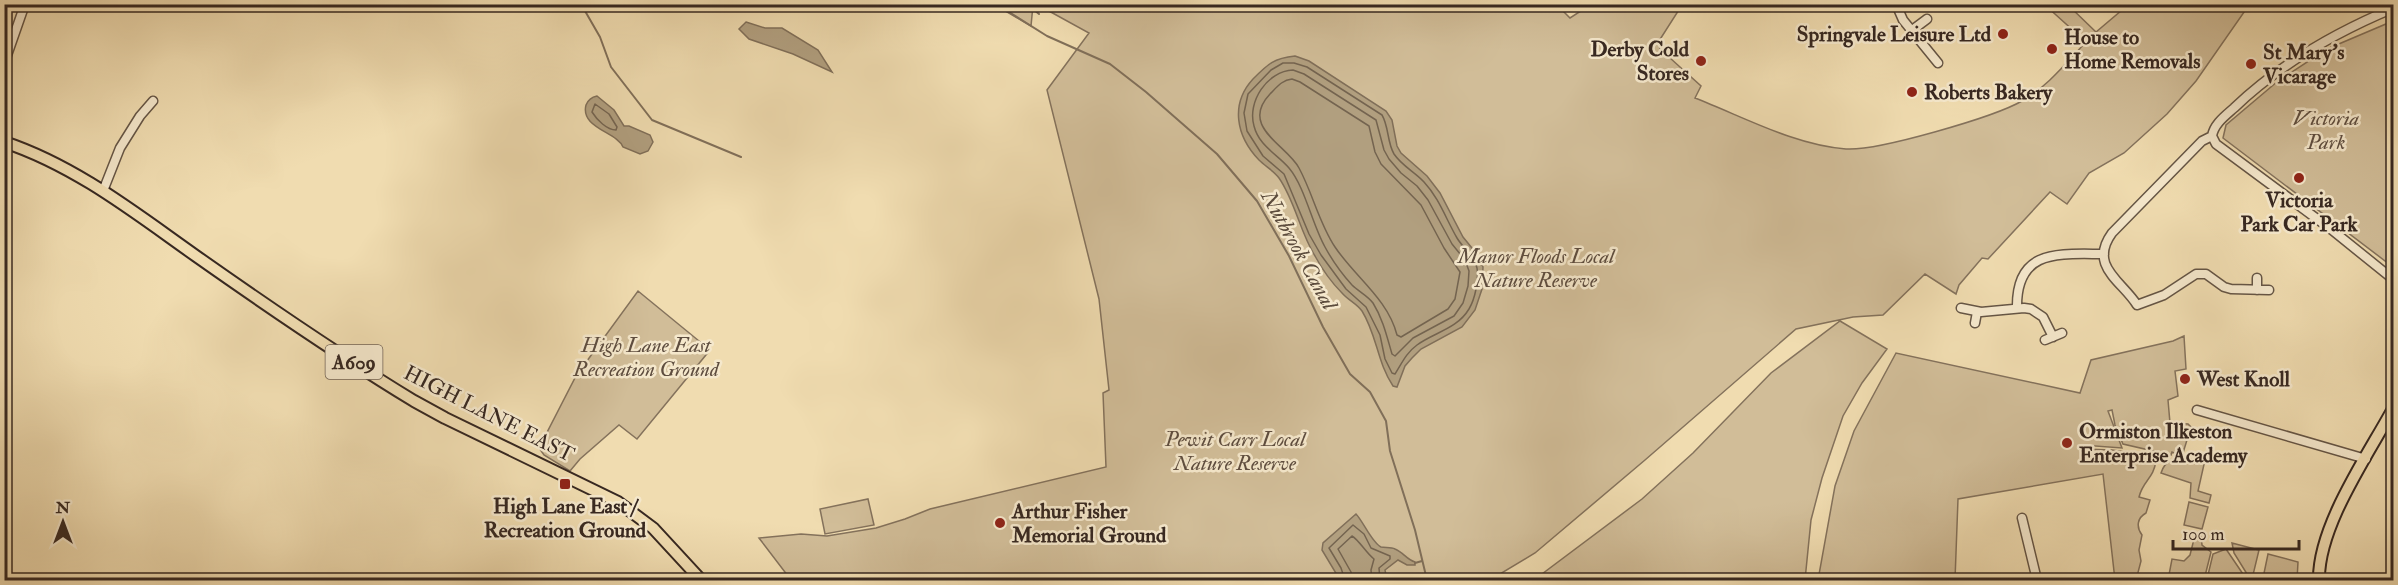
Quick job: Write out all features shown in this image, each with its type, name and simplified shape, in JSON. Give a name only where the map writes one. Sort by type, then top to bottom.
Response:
[{"type":"main road","name":"HIGH LANE EAST","points":[[4,142],[67,169],[103,191],[203,261],[414,401],[591,487],[626,507],[665,539],[701,580]]},
{"type":"main road","points":[[2319,580],[2320,562],[2326,540],[2394,407]]},
{"type":"street","points":[[4,64],[25,4]]},
{"type":"street","points":[[1896,4],[1911,31],[1938,63]]},
{"type":"street","points":[[2138,315],[2137,305],[2110,275],[2104,254],[2107,241],[2112,233],[2202,141],[2212,136],[2218,122],[2250,92],[2311,50],[2355,25],[2394,8]]},
{"type":"street","points":[[1911,31],[1927,19]]},
{"type":"street","points":[[103,191],[120,148],[140,116],[153,102]]},
{"type":"street","points":[[2212,136],[2216,144],[2332,230],[2394,280]]},
{"type":"street","points":[[2017,309],[2019,282],[2040,259],[2054,255],[2104,254]]},
{"type":"street","points":[[2137,305],[2164,295],[2196,274],[2208,275],[2227,288],[2269,290]]},
{"type":"street","points":[[2257,278],[2257,290]]},
{"type":"street","points":[[1960,308],[1977,312],[2028,308],[2040,313],[2053,337]]},
{"type":"street","points":[[1975,323],[1977,312]]},
{"type":"street","points":[[2197,410],[2366,459]]},
{"type":"street","points":[[2022,518],[2037,580]]},
{"type":"green space","points":[[1556,4],[1570,18],[1590,5],[1682,5],[1659,41],[1660,49],[1701,86],[1695,98],[1788,136],[1846,149],[1883,145],[1936,132],[2008,108],[2040,89],[2086,42],[2045,5],[2068,5],[2096,32],[2128,5],[2249,5],[2196,81],[2167,114],[2124,153],[2089,173],[2067,204],[2050,192],[1988,259],[1982,258],[1959,285],[1956,294],[1925,274],[1883,315],[1853,317],[1796,329],[1535,553],[1490,580],[791,580],[759,538],[801,534],[827,536],[876,528],[930,509],[1106,467],[1103,393],[1109,390],[1099,299],[1047,90],[1089,33],[1038,5]]},
{"type":"green space","points":[[995,5],[1033,5],[1031,26]]},
{"type":"green space","name":"Victoria Park","points":[[2393,21],[2393,267],[2223,138],[2226,125],[2278,81],[2327,49]]},
{"type":"green space","name":"High Lane East Recreation Ground","points":[[638,291],[710,350],[637,439],[619,425],[580,459],[570,471],[544,455],[539,448],[576,376]]},
{"type":"green space","points":[[1840,321],[1887,349],[1862,383],[1843,416],[1822,478],[1811,520],[1805,580],[1534,580],[1642,499],[1693,453],[1771,373]]},
{"type":"green space","name":"Ormiston Ilkeston Enterprise Academy","points":[[2184,336],[2186,369],[2175,371],[2178,396],[2168,400],[2170,423],[2188,424],[2191,427],[2183,453],[2179,455],[2172,452],[2171,455],[2123,444],[2112,410],[2108,411],[2122,448],[2082,445],[2083,449],[2112,450],[2153,456],[2156,460],[2153,471],[2139,497],[2150,500],[2146,513],[2138,523],[2142,535],[2139,550],[2141,561],[2136,580],[2115,580],[2103,474],[1958,499],[1955,580],[1818,580],[1835,486],[1854,431],[1896,353],[2080,393],[2091,360],[2173,341]]},
{"type":"green space","points":[[2205,460],[2198,491],[2211,495],[2209,503],[2190,498],[2191,483],[2161,473],[2169,462]]},
{"type":"green space","points":[[868,499],[874,525],[825,534],[820,509]]},
{"type":"green space","points":[[2189,502],[2208,507],[2202,529],[2184,525]]},
{"type":"green space","points":[[2195,535],[2201,536],[2202,545],[2211,552],[2204,580],[2168,580],[2172,559],[2184,561],[2190,555]]},
{"type":"green space","points":[[2232,543],[2259,550],[2253,575],[2247,574],[2234,553]]},
{"type":"green space","points":[[2226,549],[2249,580],[2207,579],[2213,554]]},
{"type":"green space","points":[[2268,554],[2298,562],[2297,580],[2263,578]]},
{"type":"water","points":[[746,22],[765,28],[782,28],[818,50],[832,72],[793,54],[749,39],[739,29]]},
{"type":"water","points":[[1295,56],[1309,61],[1386,111],[1392,120],[1397,146],[1401,153],[1427,176],[1440,193],[1463,237],[1476,253],[1483,267],[1482,289],[1475,310],[1462,327],[1421,349],[1405,366],[1397,387],[1393,386],[1388,377],[1362,311],[1338,289],[1324,271],[1305,237],[1285,187],[1277,175],[1251,151],[1241,130],[1239,109],[1241,99],[1253,79],[1272,63],[1282,58]]},
{"type":"water","points":[[597,96],[614,110],[624,126],[650,135],[653,142],[648,151],[640,154],[623,147],[614,137],[588,119],[586,105],[590,99]]},
{"type":"water","points":[[1356,514],[1378,545],[1398,550],[1415,562],[1415,565],[1407,565],[1398,560],[1385,570],[1387,580],[1340,580],[1322,550],[1323,543]]},
{"type":"waterway","points":[[581,4],[600,37],[611,67],[652,120],[741,157]]},
{"type":"waterway","name":"Nutbrook Canal","points":[[996,4],[1047,36],[1110,64],[1217,154],[1257,201],[1289,256],[1323,327],[1350,374],[1370,392],[1386,421],[1390,451],[1415,530],[1427,580]]},
{"type":"waterway","points":[[1027,4],[1039,14]]},
{"type":"waterway","points":[[1415,563],[1422,561]]},
{"type":"place","name":"Springvale Leisure Ltd","points":[[2003,34]]},
{"type":"place","name":"House to Home Removals","points":[[2052,49]]},
{"type":"place","name":"Derby Cold Stores","points":[[1701,61]]},
{"type":"place","name":"St Mary's Vicarage","points":[[2251,64]]},
{"type":"place","name":"Roberts Bakery","points":[[1912,92]]},
{"type":"place","name":"Victoria Park Car Park","points":[[2299,178]]},
{"type":"place","name":"West Knoll","points":[[2185,379]]},
{"type":"place","name":"Ormiston Ilkeston Enterprise Academy","points":[[2067,443]]},
{"type":"place","name":"High Lane East / Recreation Ground","points":[[565,484]]},
{"type":"place","name":"Arthur Fisher Memorial Ground","points":[[1000,523]]},
{"type":"park label","name":"Manor Floods Local Nature Reserve","points":[[1536,268]]},
{"type":"park label","name":"Pewit Carr Local Nature Reserve","points":[[1235,451]]}]
